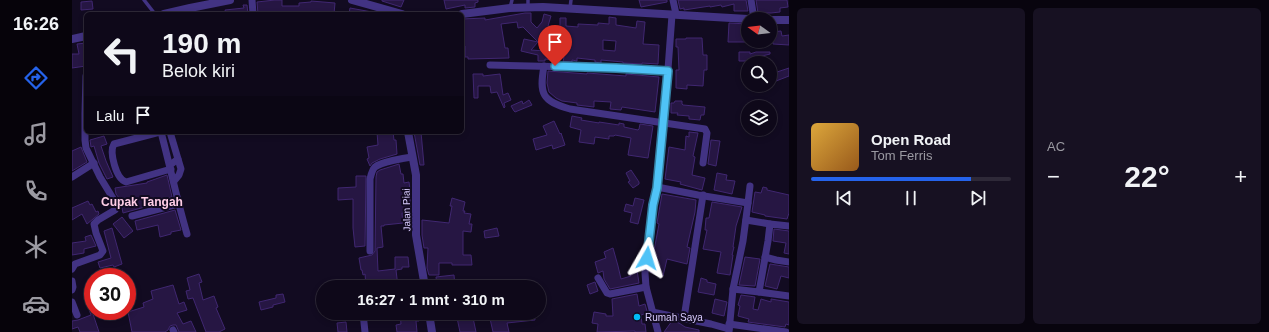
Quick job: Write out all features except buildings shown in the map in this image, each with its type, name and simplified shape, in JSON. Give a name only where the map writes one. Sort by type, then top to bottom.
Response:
[{"type":"street","points":[[173,12],[230,0]]},
{"type":"street","points":[[252,0],[253,12]]},
{"type":"street","points":[[352,0],[394,12]]},
{"type":"street","points":[[658,332],[646,287],[645,273],[653,205],[657,188],[664,123],[674,14],[673,0]]},
{"type":"street","points":[[751,0],[753,12]]},
{"type":"street","points":[[464,14],[511,4],[570,4],[741,19]]},
{"type":"street","points":[[777,20],[789,20]]},
{"type":"street","points":[[72,39],[84,36]]},
{"type":"street","points":[[490,65],[616,68],[668,71]]},
{"type":"street","points":[[544,66],[541,88],[547,98],[559,106],[570,110],[707,130],[702,163]]},
{"type":"street","points":[[72,269],[75,264],[102,253],[103,251],[94,224],[116,209],[114,200],[86,148],[85,134]]},
{"type":"street","points":[[152,134],[114,144],[112,149],[116,168],[121,180],[126,182],[170,167],[178,160]]},
{"type":"street","points":[[161,134],[187,234]]},
{"type":"street","points":[[171,134],[181,169],[179,176],[174,181]]},
{"type":"street","name":"Jalan Piai","points":[[408,134],[416,175],[416,235],[424,280]]},
{"type":"street","points":[[370,251],[370,179],[374,168],[387,162],[412,157]]},
{"type":"street","points":[[72,177],[94,163]]},
{"type":"street","points":[[729,328],[750,186]]},
{"type":"street","points":[[657,188],[748,202]]},
{"type":"street","points":[[684,318],[703,195]]},
{"type":"street","points":[[132,216],[178,204]]},
{"type":"street","points":[[746,220],[789,226]]},
{"type":"street","points":[[759,292],[770,224]]},
{"type":"street","points":[[765,257],[789,262]]},
{"type":"street","points":[[598,278],[607,293],[610,294],[646,287]]},
{"type":"street","points":[[72,281],[72,290]]},
{"type":"street","points":[[734,289],[789,296]]},
{"type":"street","points":[[72,302],[77,315]]},
{"type":"street","points":[[652,312],[729,328],[786,332]]},
{"type":"street","points":[[364,320],[365,332]]},
{"type":"street","points":[[430,320],[432,332]]},
{"type":"lane","points":[[144,0],[153,12]]},
{"type":"place","name":"Rumah Saya","points":[[637,317]]},
{"type":"district","name":"Cupak Tangah","points":[[142,202]]},
{"type":"route","points":[[555,66],[668,71],[657,188],[653,205],[647,258]]}]
